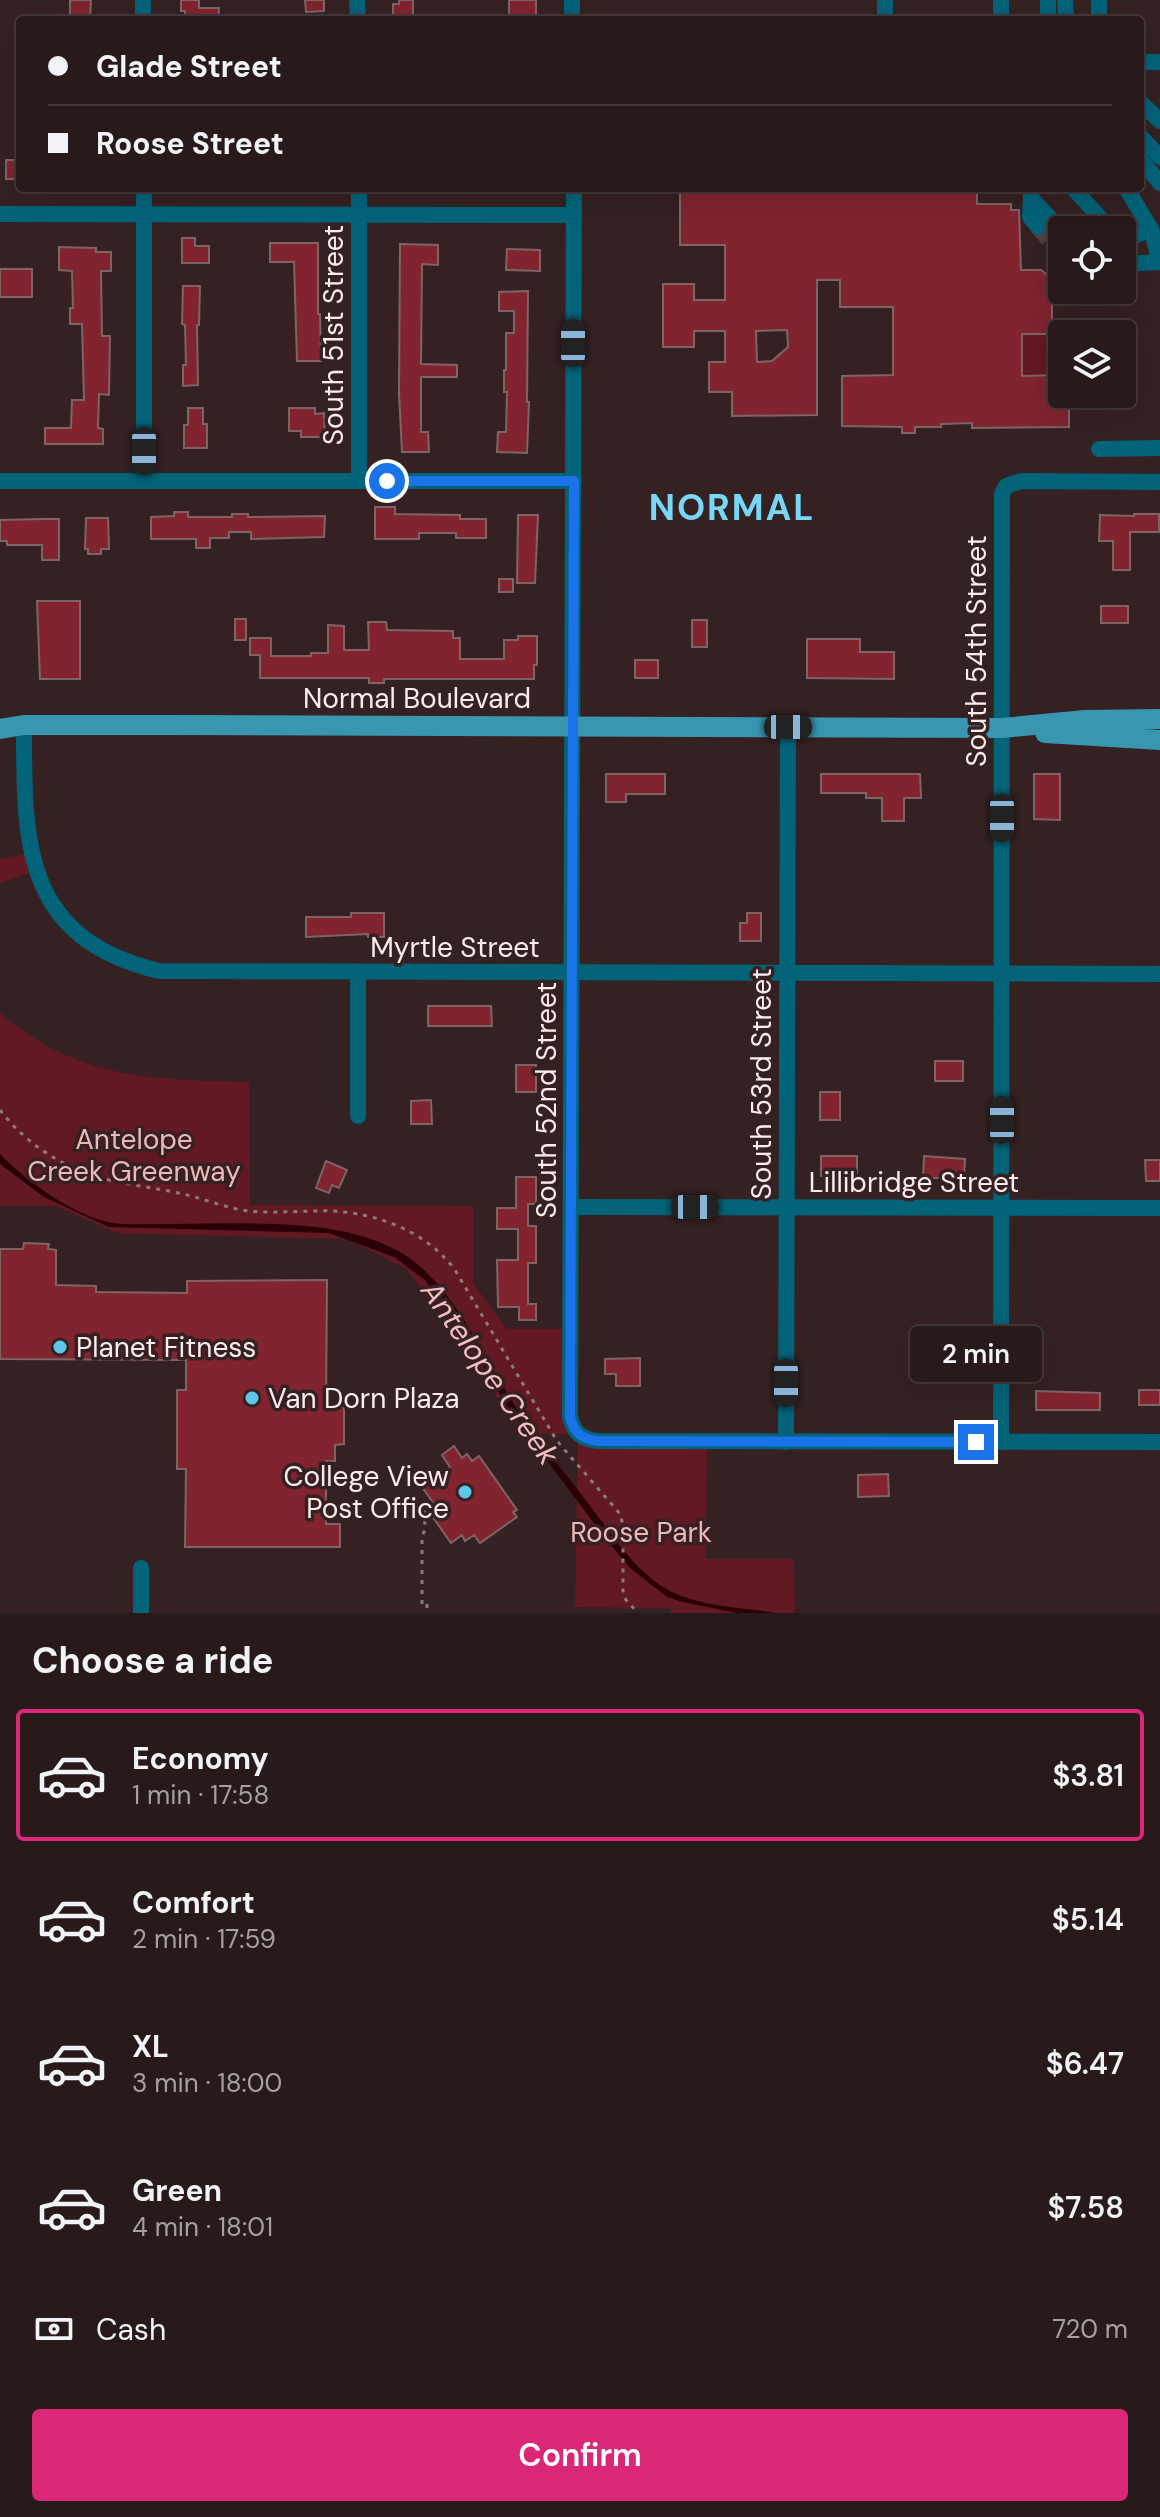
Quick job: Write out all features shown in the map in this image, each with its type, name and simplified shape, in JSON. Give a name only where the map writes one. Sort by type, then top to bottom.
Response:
[{"type":"main road","name":"Normal Boulevard","points":[[0,721],[24,725],[1002,728],[1085,720],[1160,719]]},
{"type":"main road","name":"Normal Boulevard","points":[[0,729],[24,725]]},
{"type":"main road","name":"Normal Boulevard","points":[[1002,728],[1075,736],[1160,740]]},
{"type":"street","points":[[1144,106],[1160,121]]},
{"type":"street","points":[[1144,140],[1160,157]]},
{"type":"street","points":[[1144,164],[1160,183]]},
{"type":"street","points":[[144,192],[144,481]]},
{"type":"street","name":"South 51st Street","points":[[359,192],[359,481]]},
{"type":"street","name":"South 52nd Street","points":[[574,192],[570,1416],[578,1434],[599,1441],[786,1442]]},
{"type":"street","points":[[1077,192],[1098,216]]},
{"type":"street","points":[[1128,192],[1151,229],[1160,262],[1136,263]]},
{"type":"street","points":[[1031,193],[1030,217],[1038,227]]},
{"type":"street","points":[[1031,193],[1050,216]]},
{"type":"street","points":[[0,214],[574,215]]},
{"type":"street","points":[[1136,235],[1151,229]]},
{"type":"street","points":[[1099,449],[1160,448]]},
{"type":"street","points":[[0,481],[574,481]]},
{"type":"street","name":"South 54th Street","points":[[1001,1442],[1001,499],[1006,486],[1021,481],[1160,482]]},
{"type":"street","name":"Myrtle Street","points":[[24,725],[26,825],[36,871],[58,911],[89,942],[133,965],[159,971],[1160,974]]},
{"type":"street","name":"South 53rd Street","points":[[786,1442],[788,727]]},
{"type":"street","points":[[358,973],[358,1116]]},
{"type":"street","name":"Lillibridge Street","points":[[572,1207],[1160,1208]]},
{"type":"street","points":[[786,1442],[1160,1442]]},
{"type":"street","points":[[141,1568],[141,1613]]},
{"type":"path","points":[[0,1110],[12,1126],[41,1150],[88,1174],[186,1194],[239,1209],[335,1211],[362,1215],[413,1232],[445,1256],[554,1436],[621,1515],[626,1600],[638,1613]]},
{"type":"path","points":[[427,1613],[424,1604],[424,1502],[429,1497]]},
{"type":"green space","points":[[1022,334],[1048,334],[1048,375],[1022,376]]},
{"type":"green space","points":[[31,853],[36,871],[0,883],[0,859]]},
{"type":"green space","name":"Antelope Creek Greenway","points":[[0,1013],[58,1052],[117,1072],[148,1077],[249,1082],[250,1205],[473,1206],[473,1283],[507,1329],[571,1329],[578,1434],[523,1434],[407,1269],[346,1239],[117,1233],[56,1206],[0,1206]]},
{"type":"green space","name":"Roose Park","points":[[578,1434],[707,1442],[706,1559],[794,1559],[795,1613],[671,1613],[671,1608],[575,1607]]},
{"type":"water","name":"Antelope Creek","points":[[0,1154],[52,1196],[82,1213],[112,1223],[254,1223],[319,1227],[379,1242],[405,1255],[420,1266],[445,1294],[529,1426],[636,1564],[658,1583],[681,1596],[722,1606],[776,1613],[737,1613],[683,1602],[667,1597],[630,1568],[510,1411],[457,1324],[425,1280],[394,1257],[329,1233],[109,1227],[44,1197],[0,1164]]},
{"type":"building","points":[[70,0],[91,0],[90,16],[70,16]]},
{"type":"building","points":[[181,0],[199,0],[199,8],[219,8],[218,16],[185,16],[185,11],[181,11]]},
{"type":"building","points":[[305,0],[324,0],[324,11],[306,12]]},
{"type":"building","points":[[399,0],[413,0],[413,16],[393,16],[393,4],[399,4]]},
{"type":"building","points":[[509,0],[536,0],[536,16],[509,16]]},
{"type":"building","points":[[6,160],[16,160],[16,179],[6,179]]},
{"type":"building","points":[[680,192],[977,192],[977,204],[1011,204],[1011,210],[1019,210],[1021,270],[1041,270],[1048,276],[1048,304],[1052,304],[1048,334],[1022,334],[1022,376],[1048,375],[1048,408],[1069,408],[1069,427],[972,428],[972,423],[941,424],[941,427],[915,427],[915,433],[902,433],[902,427],[842,426],[842,376],[893,375],[893,307],[840,307],[840,280],[817,280],[817,415],[732,416],[732,392],[709,392],[709,362],[725,362],[725,331],[694,331],[694,347],[663,347],[663,284],[694,284],[694,300],[725,300],[725,245],[680,245]],"holes":[[[787,330],[788,347],[772,361],[757,362],[756,331]]]},
{"type":"building","points":[[182,238],[195,238],[195,246],[209,246],[209,263],[182,263]]},
{"type":"building","points":[[270,243],[318,243],[321,361],[297,361],[294,262],[270,262]]},
{"type":"building","points":[[400,244],[438,245],[438,265],[422,264],[421,364],[457,365],[457,377],[421,377],[421,432],[428,432],[429,452],[402,452],[399,394]]},
{"type":"building","points":[[59,247],[96,248],[96,252],[111,252],[111,271],[101,271],[102,336],[110,336],[109,395],[99,394],[98,428],[103,429],[103,444],[45,444],[45,428],[71,428],[72,400],[84,400],[82,324],[70,324],[72,271],[59,270]]},
{"type":"building","points":[[507,249],[540,250],[540,271],[506,270]]},
{"type":"building","points":[[0,269],[32,269],[32,297],[0,297]]},
{"type":"building","points":[[183,286],[200,286],[198,385],[183,386],[183,365],[186,365],[185,325],[182,324]]},
{"type":"building","points":[[528,291],[527,453],[497,452],[498,432],[506,432],[506,333],[514,333],[514,311],[499,311],[499,292]]},
{"type":"building","points":[[188,408],[203,408],[207,448],[184,448]]},
{"type":"building","points":[[289,408],[315,408],[315,414],[324,413],[325,437],[301,437],[301,431],[289,431]]},
{"type":"building","points":[[375,507],[395,507],[395,514],[460,515],[460,519],[486,519],[486,538],[456,538],[456,533],[419,533],[419,539],[375,539]]},
{"type":"building","points":[[174,512],[188,512],[188,517],[232,517],[232,514],[248,514],[248,517],[325,516],[324,537],[251,539],[251,532],[229,532],[229,538],[210,538],[210,548],[196,548],[196,539],[151,539],[151,517],[174,516]]},
{"type":"building","points":[[1159,514],[1159,532],[1130,532],[1130,570],[1113,570],[1113,541],[1099,541],[1100,515]]},
{"type":"building","points":[[518,515],[538,515],[535,583],[517,583]]},
{"type":"building","points":[[86,518],[108,518],[109,549],[101,549],[101,554],[88,554],[88,549],[85,549]]},
{"type":"building","points":[[59,519],[59,560],[42,560],[42,545],[7,545],[7,541],[0,541],[0,520]]},
{"type":"building","points":[[499,579],[513,579],[513,592],[499,592]]},
{"type":"building","points":[[37,601],[80,601],[80,679],[40,679]]},
{"type":"building","points":[[1101,606],[1128,606],[1128,623],[1101,623]]},
{"type":"building","points":[[235,619],[246,619],[246,640],[235,640]]},
{"type":"building","points":[[692,620],[707,620],[707,647],[692,647]]},
{"type":"building","points":[[368,622],[386,622],[387,630],[453,631],[453,638],[460,638],[460,659],[504,659],[504,640],[537,636],[534,679],[384,679],[384,683],[369,683],[369,678],[260,678],[260,655],[250,655],[250,638],[271,638],[271,656],[328,653],[328,625],[344,626],[344,650],[369,650]]},
{"type":"building","points":[[807,639],[860,639],[860,652],[894,652],[894,679],[807,678]]},
{"type":"building","points":[[635,660],[658,660],[658,678],[635,678]]},
{"type":"building","points":[[606,774],[665,774],[665,794],[626,794],[626,802],[606,802]]},
{"type":"building","points":[[821,774],[920,774],[921,798],[904,798],[904,821],[882,821],[882,798],[866,798],[866,793],[821,793]]},
{"type":"building","points":[[1034,774],[1060,774],[1060,820],[1034,819]]},
{"type":"building","points":[[351,913],[384,913],[384,937],[368,937],[368,934],[306,937],[306,917],[351,917]]},
{"type":"building","points":[[747,913],[761,913],[761,941],[740,941],[740,923],[747,923]]},
{"type":"building","points":[[428,1006],[491,1006],[492,1026],[428,1026]]},
{"type":"building","points":[[935,1061],[963,1061],[963,1081],[935,1081]]},
{"type":"building","points":[[516,1065],[536,1065],[536,1092],[516,1092]]},
{"type":"building","points":[[820,1092],[840,1092],[840,1120],[820,1120]]},
{"type":"building","points":[[431,1100],[432,1124],[411,1124],[411,1101]]},
{"type":"building","points":[[821,1156],[857,1156],[857,1175],[821,1176]]},
{"type":"building","points":[[924,1156],[965,1159],[964,1178],[923,1178]]},
{"type":"building","points":[[1145,1160],[1160,1160],[1160,1181],[1146,1181]]},
{"type":"building","points":[[326,1161],[347,1170],[339,1188],[332,1185],[329,1193],[316,1188]]},
{"type":"building","points":[[516,1177],[536,1177],[536,1204],[528,1204],[528,1226],[536,1226],[536,1263],[528,1263],[528,1304],[536,1304],[536,1320],[519,1320],[519,1307],[498,1307],[497,1260],[518,1260],[518,1229],[497,1229],[497,1208],[516,1208]]},
{"type":"building","name":"Van Dorn Plaza","points":[[24,1243],[49,1244],[48,1249],[56,1250],[56,1285],[96,1286],[96,1292],[187,1293],[187,1281],[327,1280],[326,1407],[344,1407],[344,1444],[335,1445],[335,1461],[326,1461],[326,1524],[340,1524],[340,1547],[185,1547],[186,1469],[177,1469],[177,1390],[186,1390],[186,1360],[0,1359],[0,1249],[23,1249]]},
{"type":"building","points":[[942,1326],[965,1326],[964,1355],[942,1355]]},
{"type":"building","points":[[640,1358],[640,1386],[616,1386],[616,1374],[605,1374],[605,1359]]},
{"type":"building","points":[[1139,1390],[1160,1390],[1160,1405],[1139,1405]]},
{"type":"building","points":[[1036,1391],[1100,1393],[1100,1410],[1036,1410]]},
{"type":"building","name":"College View Post Office","points":[[454,1446],[462,1458],[467,1454],[472,1461],[479,1456],[517,1510],[513,1512],[517,1517],[480,1543],[474,1535],[465,1541],[462,1535],[451,1543],[432,1516],[439,1511],[422,1487],[450,1467],[442,1455]]},
{"type":"building","points":[[888,1474],[889,1496],[858,1497],[858,1475]]},
{"type":"tunnel","points":[[1038,227],[1048,239]]},
{"type":"place","name":"Planet Fitness","points":[[60,1347]]},
{"type":"place","name":"Van Dorn Plaza","points":[[252,1398]]},
{"type":"place","name":"College View Post Office","points":[[465,1492]]},
{"type":"district","name":"NORMAL","points":[[732,507]]},
{"type":"route","points":[[387,481],[574,481],[570,1416],[574,1430],[592,1441],[976,1442]]}]
